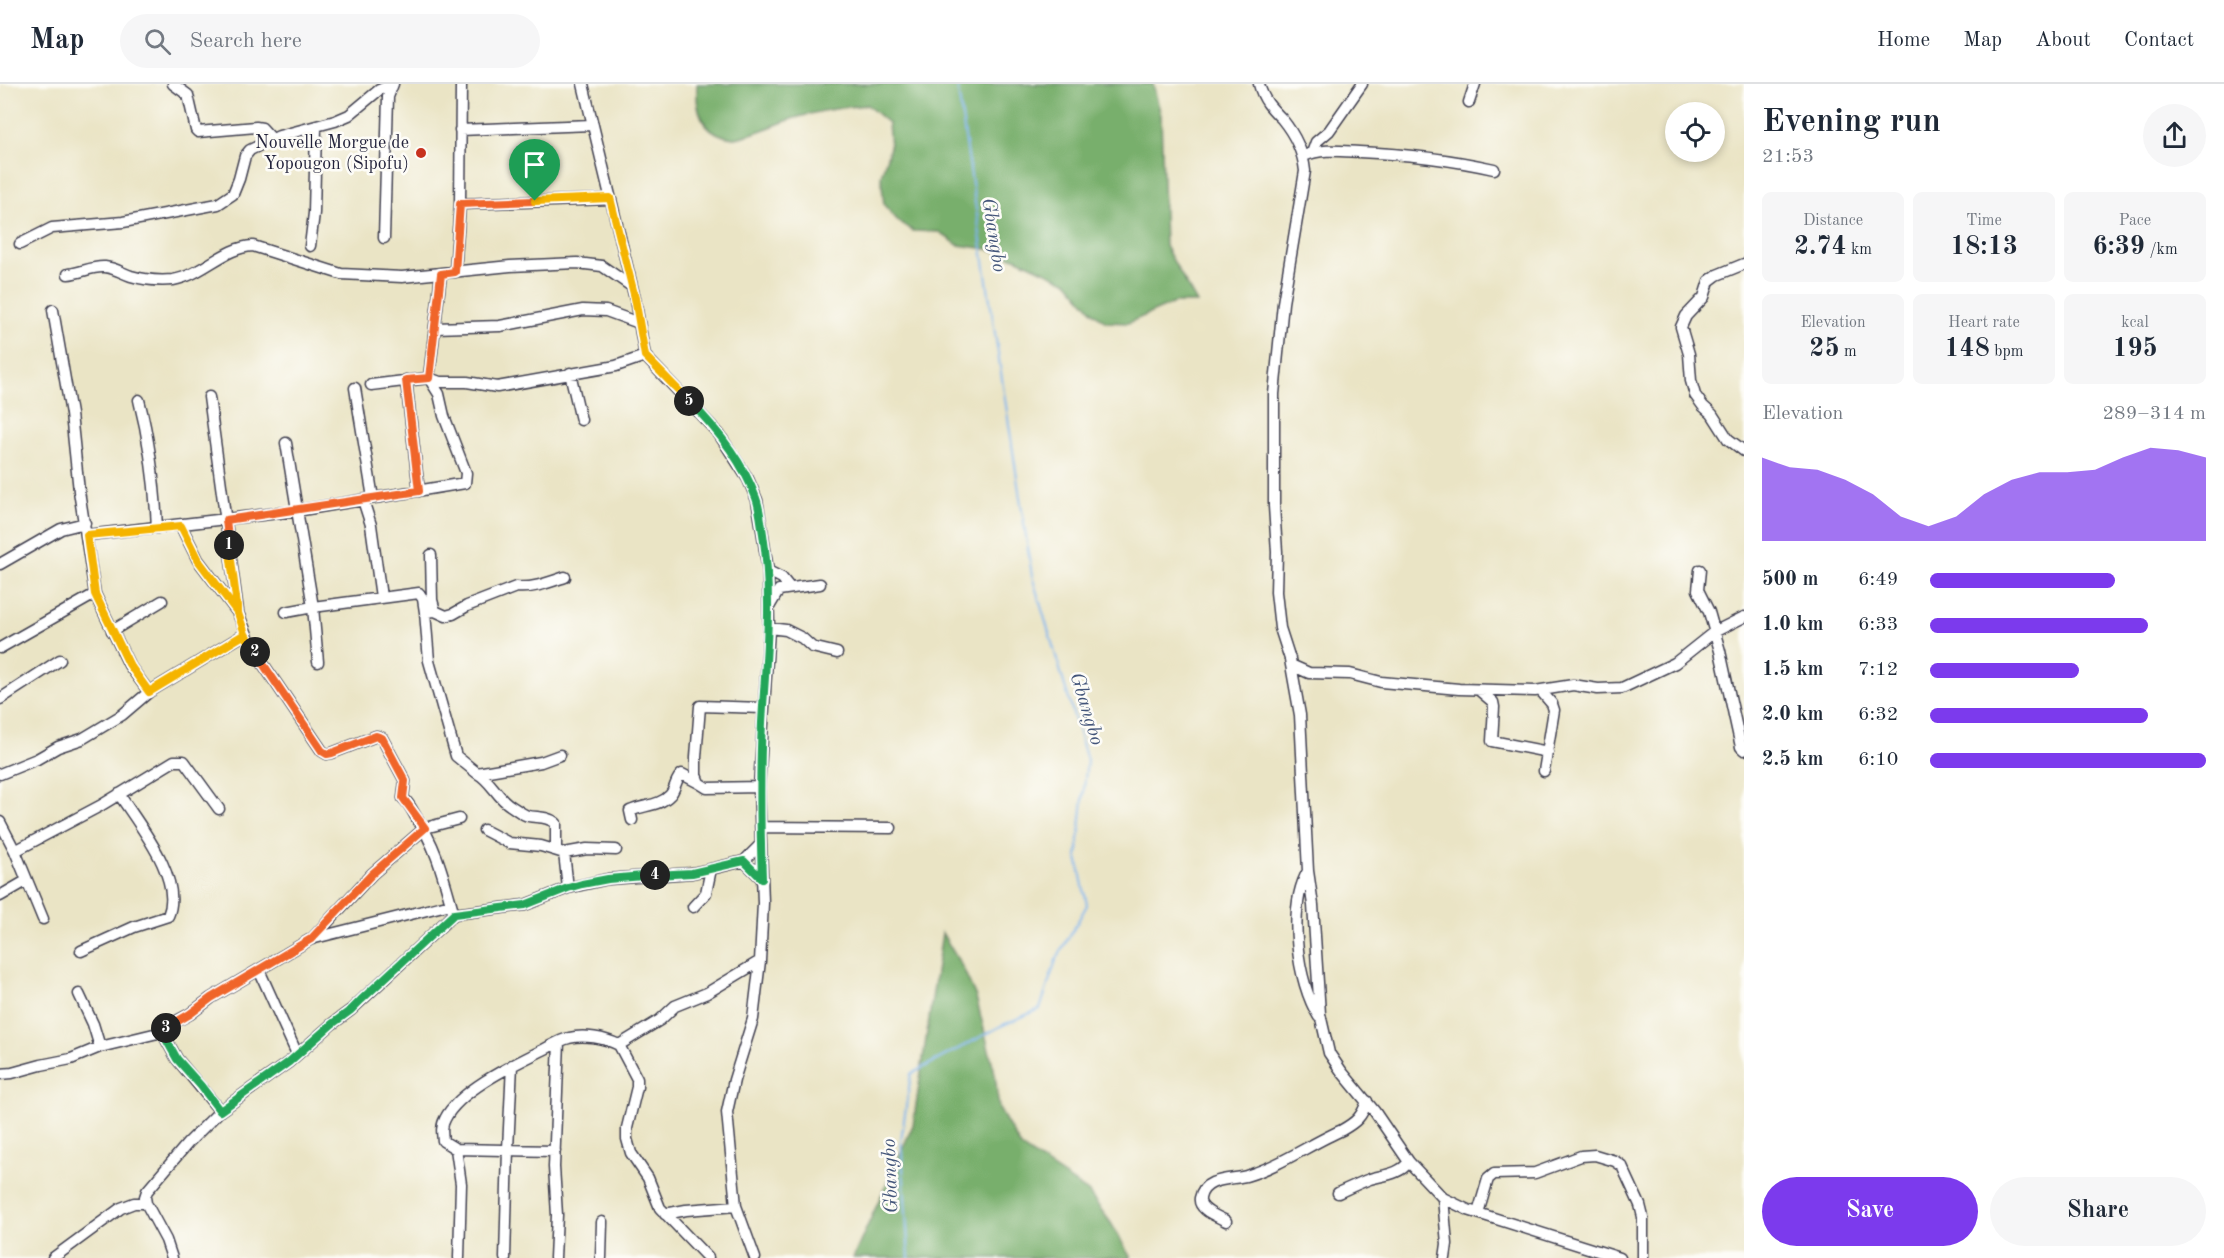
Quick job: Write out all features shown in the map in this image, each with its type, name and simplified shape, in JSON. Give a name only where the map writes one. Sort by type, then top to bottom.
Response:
[{"type":"street","points":[[173,84],[188,95],[198,132],[256,127],[262,128],[272,139]]},
{"type":"street","points":[[20,244],[52,228],[123,222],[218,204],[233,194],[245,156],[250,150],[272,139],[350,115],[379,90],[393,84]]},
{"type":"street","points":[[384,238],[388,96],[393,84]]},
{"type":"street","points":[[455,272],[460,204],[460,84]]},
{"type":"street","points":[[583,84],[631,286],[645,356],[719,434],[748,479],[757,500],[768,571],[769,628],[759,788],[762,879],[760,961],[753,1019],[734,1080],[727,1112],[736,1206],[754,1258]]},
{"type":"street","points":[[1259,84],[1269,107],[1308,154]]},
{"type":"street","points":[[1362,84],[1329,131],[1316,142],[1308,154],[1283,303],[1274,413],[1276,600],[1280,628],[1295,667],[1294,681],[1300,715],[1308,871],[1313,905],[1321,1021],[1329,1053],[1367,1101],[1409,1162],[1443,1198],[1478,1213],[1620,1258]]},
{"type":"street","points":[[1469,102],[1475,84]]},
{"type":"street","points":[[459,130],[592,124]]},
{"type":"street","points":[[310,246],[314,213],[316,127]]},
{"type":"street","points":[[1308,154],[1354,152],[1421,156],[1494,169]]},
{"type":"street","points":[[460,204],[610,198]]},
{"type":"street","points":[[68,274],[102,267],[152,280],[171,280],[190,276],[241,246],[253,246],[341,274],[402,277],[510,266],[578,263],[602,266],[631,286]]},
{"type":"street","points":[[1744,264],[1717,275],[1709,281],[1704,297],[1686,316],[1681,327],[1689,354],[1691,381],[1695,395],[1714,417],[1728,439],[1744,451]]},
{"type":"street","points":[[87,535],[296,511],[465,483],[467,479],[444,416],[439,393],[429,378],[441,274]]},
{"type":"street","points":[[53,310],[71,414],[79,490],[95,594],[136,677],[149,692]]},
{"type":"street","points":[[435,328],[500,326],[583,310],[606,311],[639,323]]},
{"type":"street","points":[[371,385],[429,378],[440,382],[466,382],[497,387],[616,366],[645,356]]},
{"type":"street","points":[[570,373],[580,420]]},
{"type":"street","points":[[406,380],[419,491]]},
{"type":"street","points":[[355,388],[381,597]]},
{"type":"street","points":[[209,397],[238,613],[245,634],[253,650],[322,751],[327,754],[332,753],[376,736],[382,738],[405,781],[403,798],[425,828],[443,870],[452,909]]},
{"type":"street","points":[[139,400],[151,462],[157,528]]},
{"type":"street","points":[[286,443],[313,607],[318,662]]},
{"type":"street","points":[[0,564],[61,529],[85,523]]},
{"type":"street","points":[[181,526],[198,560],[238,613]]},
{"type":"street","points":[[431,555],[432,600],[429,661],[456,756],[488,779],[494,792],[511,806],[526,816],[546,817],[556,823],[568,888]]},
{"type":"street","points":[[1700,570],[1698,590],[1709,612],[1725,671],[1741,747],[1744,750]]},
{"type":"street","points":[[768,571],[782,578],[790,588]]},
{"type":"street","points":[[286,612],[419,593],[430,612],[446,616],[516,588],[534,584],[541,585],[565,577]]},
{"type":"street","points":[[769,607],[779,590],[819,584]]},
{"type":"street","points":[[0,648],[95,594]]},
{"type":"street","points":[[112,631],[162,601]]},
{"type":"street","points":[[1295,667],[1309,673],[1350,674],[1381,682],[1480,691],[1541,691],[1573,685],[1599,689],[1622,688],[1675,663],[1714,632],[1744,617]]},
{"type":"street","points":[[769,628],[786,630],[802,638],[812,647],[837,653]]},
{"type":"street","points":[[0,774],[38,759],[58,747],[82,739],[122,715],[149,692],[245,634]]},
{"type":"street","points":[[0,699],[60,660]]},
{"type":"street","points":[[1480,691],[1493,702],[1492,741],[1548,752]]},
{"type":"street","points":[[1541,691],[1554,707],[1544,771]]},
{"type":"street","points":[[699,783],[696,766],[700,706],[763,708]]},
{"type":"street","points":[[477,773],[541,762],[560,755]]},
{"type":"street","points":[[15,851],[179,760],[186,764],[219,809]]},
{"type":"street","points":[[632,820],[630,811],[662,802],[672,793],[678,777],[682,774],[707,788],[759,788]]},
{"type":"street","points":[[81,951],[134,927],[168,916],[171,907],[172,901],[164,866],[119,794]]},
{"type":"street","points":[[0,1074],[12,1074],[71,1059],[100,1047],[162,1032],[211,998],[311,939],[372,874],[425,828],[459,819]]},
{"type":"street","points":[[0,822],[15,851],[43,919]]},
{"type":"street","points":[[761,827],[891,828]]},
{"type":"street","points":[[484,830],[509,843],[541,846],[560,852],[587,849],[616,850]]},
{"type":"street","points":[[311,939],[452,909],[525,905],[568,888],[608,879],[692,873],[711,869],[744,861],[761,844]]},
{"type":"street","points":[[744,861],[762,879]]},
{"type":"street","points":[[693,907],[706,893],[711,869]]},
{"type":"street","points":[[1308,871],[1301,882],[1298,904],[1299,952],[1304,986],[1321,1021]]},
{"type":"street","points":[[0,896],[26,880]]},
{"type":"street","points":[[172,1258],[146,1203],[147,1191],[220,1111],[289,1062],[351,1010],[452,909]]},
{"type":"street","points":[[619,1045],[660,1020],[675,1006],[721,986],[760,961]]},
{"type":"street","points":[[259,970],[297,1054]]},
{"type":"street","points":[[79,994],[93,1024],[100,1047]]},
{"type":"street","points":[[162,1032],[177,1059],[220,1111]]},
{"type":"street","points":[[555,1151],[456,1149],[443,1141],[442,1128],[445,1118],[457,1103],[479,1085],[567,1038],[580,1037],[611,1041],[619,1045],[637,1079],[627,1139],[631,1153],[648,1178],[656,1202],[665,1215],[708,1258]]},
{"type":"street","points":[[555,1258],[557,1215],[555,1151],[560,1042]]},
{"type":"street","points":[[505,1258],[513,1065]]},
{"type":"street","points":[[1226,1221],[1202,1208],[1201,1195],[1212,1183],[1263,1170],[1354,1124],[1363,1115],[1367,1101]]},
{"type":"street","points":[[456,1149],[461,1184],[459,1258]]},
{"type":"street","points":[[1478,1213],[1488,1179],[1494,1174],[1535,1173],[1581,1156],[1606,1157],[1622,1166],[1640,1205],[1643,1217],[1643,1258]]},
{"type":"street","points":[[1338,1193],[1402,1170],[1409,1162]]},
{"type":"street","points":[[1443,1198],[1447,1244],[1445,1258]]},
{"type":"street","points":[[53,1258],[121,1208],[134,1203],[146,1203]]},
{"type":"street","points":[[665,1215],[686,1210],[736,1206]]},
{"type":"street","points":[[601,1258],[602,1221]]},
{"type":"green space","points":[[697,84],[1153,84],[1161,115],[1165,246],[1197,303],[1174,303],[1128,323],[1106,322],[1095,314],[1068,282],[1018,259],[988,249],[958,245],[939,232],[913,231],[899,222],[884,205],[881,176],[890,147],[888,123],[867,105],[813,113],[733,138],[714,132],[703,120],[698,104]]},
{"type":"green space","points":[[942,933],[963,968],[976,997],[995,1074],[999,1109],[1021,1147],[1088,1192],[1111,1223],[1131,1258],[853,1258],[913,1125]]},
{"type":"waterway","name":"Gbangbo","points":[[909,1258],[901,1140],[911,1074],[1003,1025],[1040,1009],[1056,960],[1087,905],[1077,857],[1087,760],[1032,576],[957,84]]},
{"type":"place","name":"Nouvelle Morgue de Yopougon (Sipofu)","points":[[421,153]]},
{"type":"route","points":[[535,201],[460,204],[455,272],[441,274],[429,378],[406,380],[419,491],[226,520],[238,613],[245,634],[149,692],[136,677],[95,594],[87,535],[181,526],[198,560],[238,613],[253,650],[322,751],[327,754],[332,753],[376,736],[382,738],[405,781],[403,798],[425,828],[372,874],[311,939],[211,998],[162,1032],[177,1059],[220,1111],[289,1062],[351,1010],[454,914],[525,905],[568,888],[608,879],[692,873],[744,861],[762,879],[759,788],[768,656],[769,596],[768,571],[757,500],[748,479],[719,434],[645,356],[635,298],[610,198],[535,201]]}]
